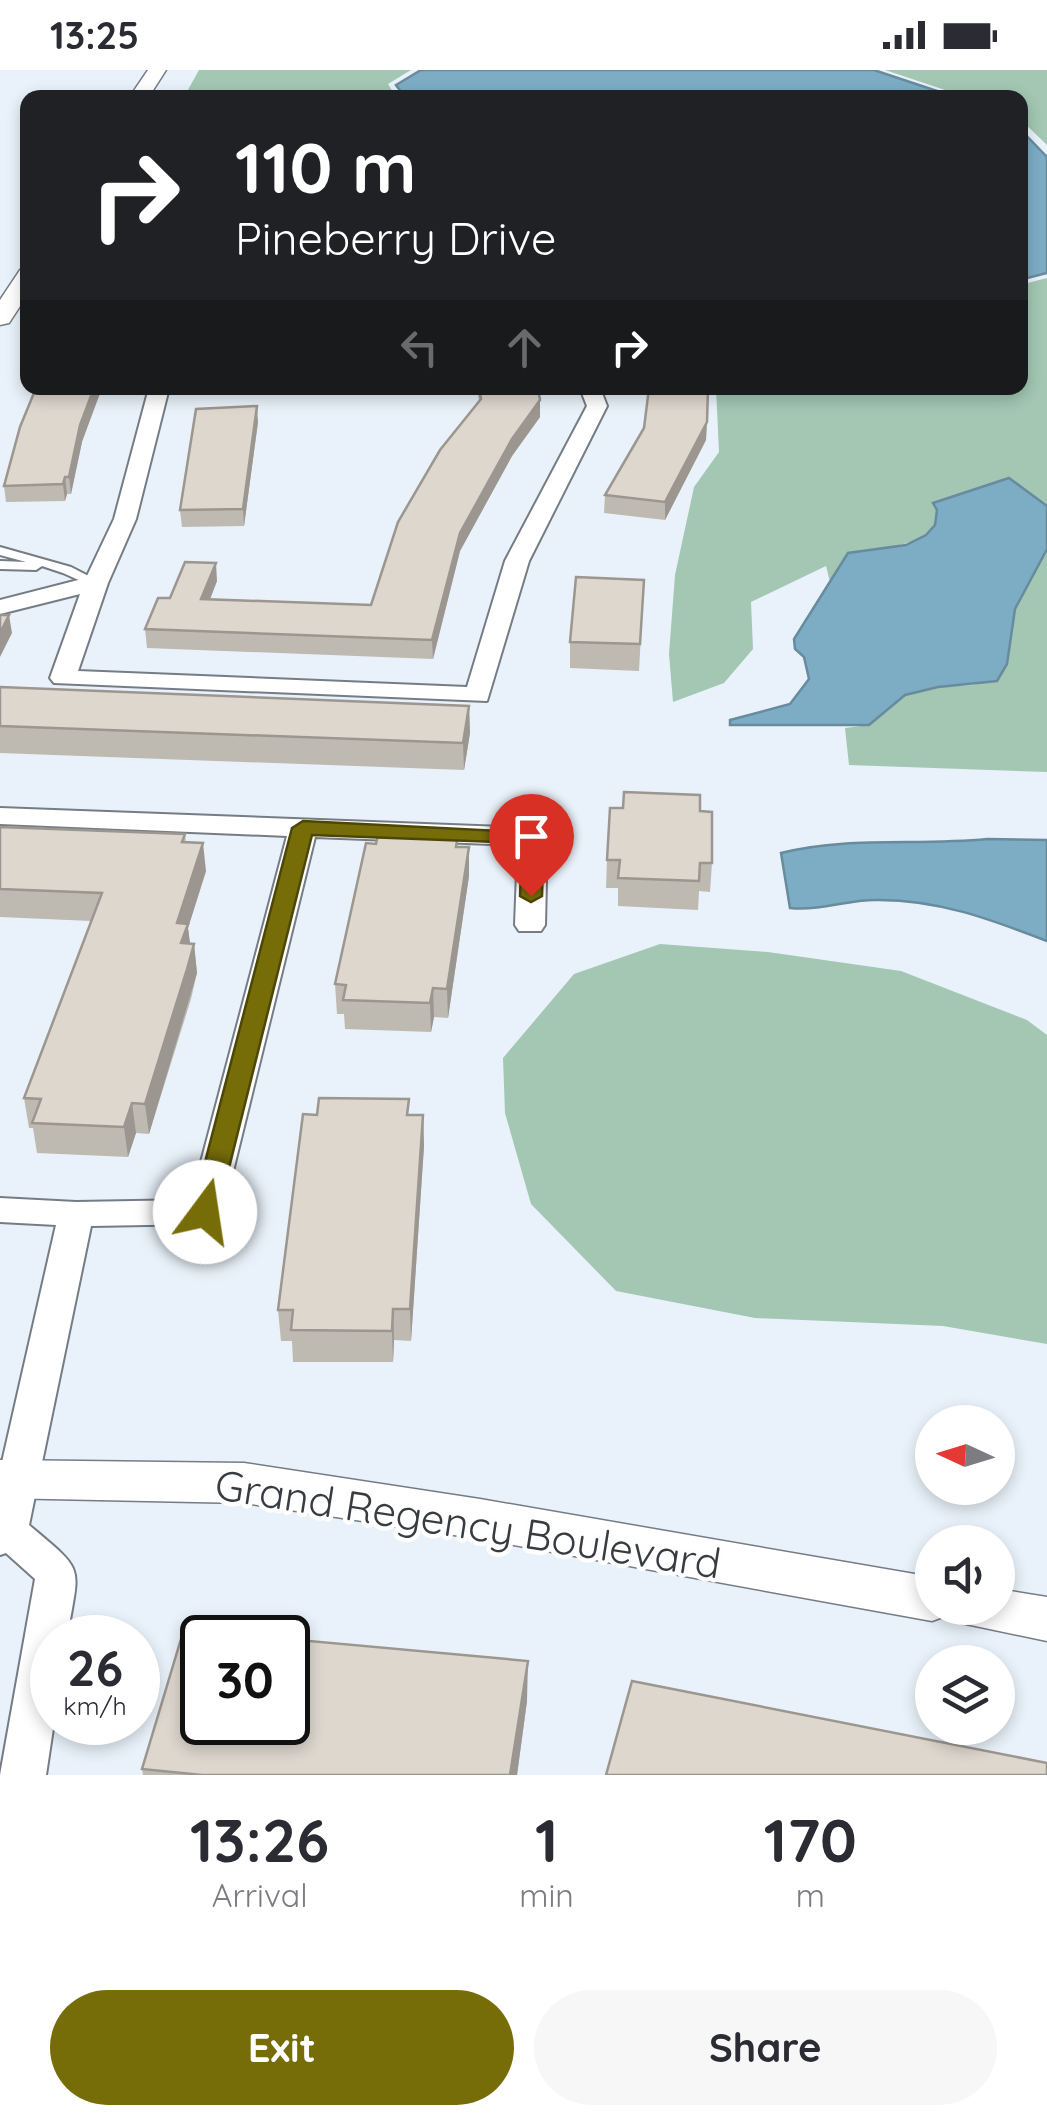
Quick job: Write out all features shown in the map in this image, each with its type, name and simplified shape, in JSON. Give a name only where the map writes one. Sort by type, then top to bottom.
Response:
[{"type":"street","points":[[0,318],[20,287]]},
{"type":"street","points":[[156,395],[124,519],[96,583],[63,678],[478,696],[517,560],[597,406],[593,395]]},
{"type":"street","points":[[0,608],[96,583]]},
{"type":"street","points":[[0,816],[533,837],[530,925]]},
{"type":"street","points":[[0,1210],[76,1214],[205,1212],[303,828]]},
{"type":"street","points":[[23,1775],[57,1573],[4,1534],[9,1478],[76,1214]]},
{"type":"street","name":"Grand Regency Boulevard","points":[[9,1478],[244,1483],[915,1596]]},
{"type":"street","points":[[1015,1614],[1047,1619]]},
{"type":"lane","points":[[0,551],[55,566],[96,583]]},
{"type":"lane","points":[[0,565],[55,566]]},
{"type":"lane","points":[[0,598],[36,598]]},
{"type":"green space","points":[[199,70],[411,70],[388,84],[392,90],[188,90]]},
{"type":"green space","points":[[885,70],[1047,70],[1047,145],[1028,127],[1028,90],[945,90]]},
{"type":"green space","points":[[1047,278],[1047,506],[1009,478],[934,504],[937,518],[922,537],[891,547],[848,553],[830,582],[826,566],[751,602],[753,649],[724,683],[673,702],[669,654],[675,575],[694,487],[719,452],[716,395],[1028,395],[1028,283]]},
{"type":"green space","points":[[1047,549],[1047,772],[849,765],[845,728],[869,725],[905,695],[938,687],[974,685],[1007,663],[1015,609]]},
{"type":"green space","points":[[660,944],[768,952],[901,971],[1027,1020],[1047,1035],[1047,1344],[943,1326],[755,1318],[616,1291],[531,1204],[505,1113],[503,1058],[574,974]]},
{"type":"water","points":[[421,70],[874,70],[934,90],[400,90],[396,85]]},
{"type":"water","points":[[1028,137],[1047,157],[1047,273],[1028,278]]},
{"type":"water","points":[[1009,478],[1047,506],[1047,549],[1015,609],[1007,664],[997,681],[905,695],[869,725],[730,725],[730,720],[790,704],[809,679],[804,657],[795,649],[794,639],[848,553],[906,545],[926,535],[935,525],[937,510],[933,503]]},
{"type":"water","points":[[1047,840],[1047,941],[984,918],[920,903],[875,900],[790,908],[781,853],[857,843]]},
{"type":"building","points":[[33,395],[91,395],[80,425],[69,477],[65,477],[63,484],[4,486]]},
{"type":"building","points":[[480,395],[539,395],[540,400],[512,439],[460,533],[432,640],[145,629],[158,598],[170,598],[185,562],[216,563],[201,599],[371,605],[398,522],[440,450]]},
{"type":"building","points":[[648,395],[708,395],[707,422],[665,502],[605,495],[644,428]]},
{"type":"building","points":[[257,406],[243,509],[180,510],[196,409]]},
{"type":"building","points":[[576,577],[644,580],[640,644],[570,642]]},
{"type":"building","points":[[0,615],[9,615],[0,633]]},
{"type":"building","points":[[0,687],[469,706],[463,743],[0,726]]},
{"type":"building","points":[[624,792],[700,795],[700,811],[712,812],[712,863],[700,863],[699,881],[618,878],[620,860],[607,860],[610,808],[623,808]]},
{"type":"building","points":[[0,827],[185,834],[182,842],[203,843],[177,923],[188,924],[181,943],[194,944],[145,1104],[132,1103],[124,1127],[32,1123],[41,1099],[24,1098],[102,893],[0,889]]},
{"type":"building","points":[[379,831],[458,834],[456,847],[469,847],[447,989],[433,988],[430,1003],[343,1000],[346,985],[335,984],[366,843],[376,844]]},
{"type":"building","points":[[319,1098],[409,1099],[407,1115],[423,1115],[410,1309],[393,1309],[392,1331],[291,1330],[293,1310],[278,1310],[303,1114],[317,1115]]},
{"type":"building","points":[[310,1641],[528,1661],[510,1775],[202,1775],[142,1769],[149,1745],[160,1745],[160,1709],[180,1642],[180,1745],[310,1745]]},
{"type":"building","points":[[632,1681],[915,1737],[915,1745],[956,1745],[1047,1763],[1047,1775],[606,1775]]},
{"type":"route","points":[[205,1212],[303,828],[533,837],[531,896]]}]
